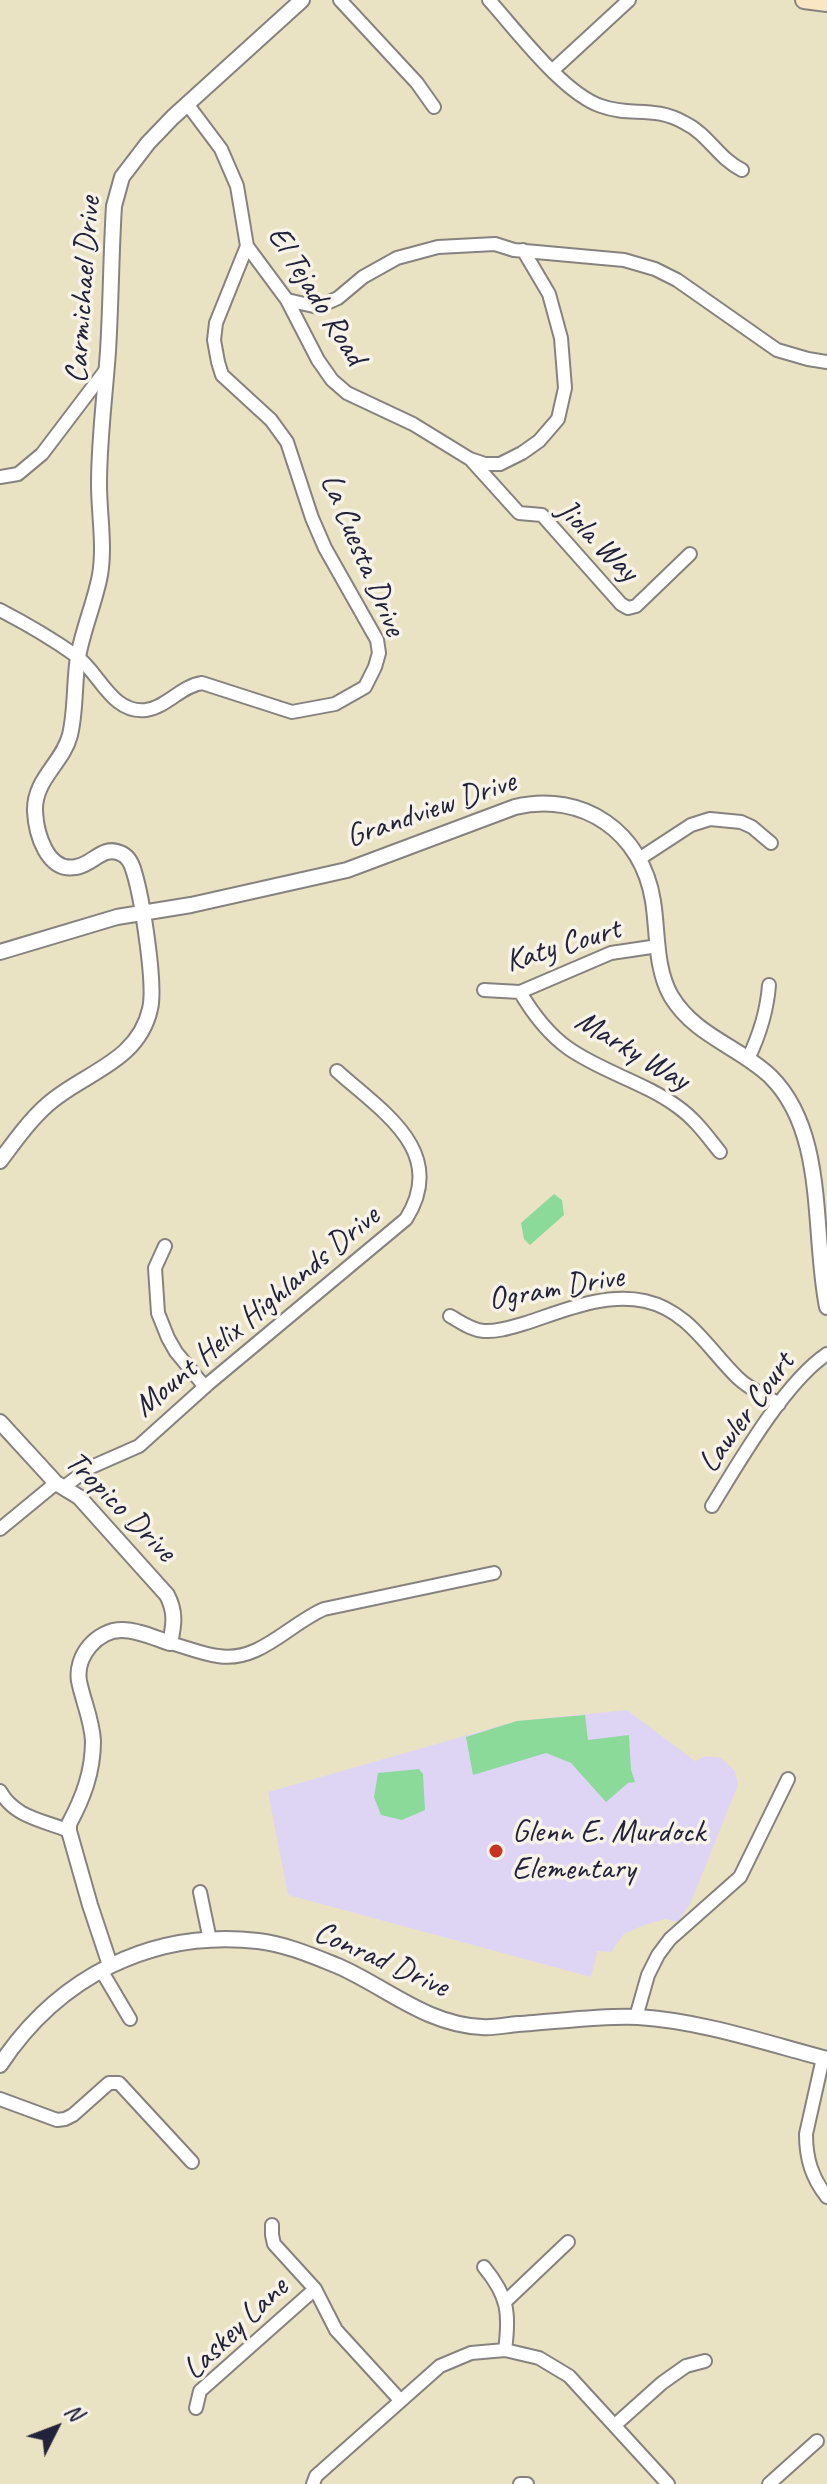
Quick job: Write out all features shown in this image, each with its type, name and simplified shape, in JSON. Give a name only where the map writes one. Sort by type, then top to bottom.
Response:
[{"type":"main road","points":[[804,0],[827,3]]},
{"type":"street","name":"Carmichael Drive","points":[[142,912],[134,873],[125,856],[117,851],[109,851],[76,867],[63,867],[53,860],[39,833],[36,800],[41,783],[70,735],[78,657],[100,572],[99,484],[114,206],[122,177],[148,143],[302,0]]},
{"type":"street","points":[[340,0],[417,83],[434,107]]},
{"type":"street","points":[[489,0],[553,70],[583,97],[602,107],[670,115],[690,125],[730,164],[742,170]]},
{"type":"street","points":[[553,70],[629,0]]},
{"type":"street","name":"El Tejado Road","points":[[188,105],[221,149],[237,186],[247,246],[287,300],[332,380],[347,393],[413,424],[470,459]]},
{"type":"street","points":[[287,300],[318,307],[338,298],[379,267],[397,258],[438,247],[495,244],[523,250],[624,260],[655,269],[677,280],[777,350],[827,362]]},
{"type":"street","name":"La Cuesta Drive","points":[[78,657],[108,693],[137,710],[155,708],[192,684],[202,683],[292,712],[335,704],[365,687],[375,667],[379,653],[377,640],[325,548],[287,442],[271,420],[222,375],[218,362],[214,340],[216,323],[247,246]]},
{"type":"street","points":[[470,459],[485,464],[500,464],[534,444],[558,419],[565,388],[561,338],[549,294],[523,250]]},
{"type":"street","points":[[0,477],[18,474],[42,454],[105,371]]},
{"type":"street","name":"Jiola Way","points":[[470,459],[519,513],[542,515],[621,604],[628,608],[636,606],[690,554]]},
{"type":"street","points":[[0,610],[78,657]]},
{"type":"street","name":"Grandview Drive","points":[[0,952],[91,924],[347,870],[515,807],[537,803],[570,806],[591,813],[618,832],[639,859],[653,898],[663,977],[679,1008],[707,1035],[771,1076],[790,1098],[809,1136],[827,1307]]},
{"type":"street","points":[[639,859],[691,825],[710,819],[741,822],[771,843]]},
{"type":"street","points":[[0,1161],[46,1105],[76,1082],[122,1056],[147,1022],[153,994],[142,912]]},
{"type":"street","name":"Katy Court","points":[[484,990],[520,992],[611,953],[658,946]]},
{"type":"street","points":[[748,1059],[761,1033],[768,1006],[769,985]]},
{"type":"street","name":"Marky Way","points":[[520,992],[538,1020],[567,1047],[678,1107],[696,1122],[720,1152]]},
{"type":"street","name":"Mount Helix Highlands Drive","points":[[0,1529],[60,1485],[89,1468],[139,1446],[205,1387],[400,1226],[415,1202],[420,1175],[417,1156],[402,1129],[337,1071]]},
{"type":"street","points":[[165,1246],[155,1268],[158,1313],[176,1352],[205,1387]]},
{"type":"street","name":"Ogram Drive","points":[[450,1316],[468,1327],[484,1331],[505,1330],[585,1304],[621,1299],[643,1300],[679,1315],[740,1380],[779,1404]]},
{"type":"street","name":"Lawler Court","points":[[712,1506],[779,1404],[807,1369],[827,1354]]},
{"type":"street","name":"Tropico Drive","points":[[0,1422],[60,1485],[79,1497],[167,1595],[175,1623],[170,1643]]},
{"type":"street","points":[[130,2019],[106,1968],[69,1831],[69,1824],[87,1783],[92,1756],[92,1727],[79,1680],[80,1664],[86,1650],[103,1635],[125,1630],[229,1657],[255,1652],[324,1609],[494,1573]]},
{"type":"street","points":[[636,2017],[648,1975],[658,1955],[670,1939],[740,1877],[788,1779]]},
{"type":"street","points":[[0,1791],[8,1804],[20,1813],[69,1831]]},
{"type":"street","points":[[200,1892],[210,1940]]},
{"type":"street","name":"Conrad Drive","points":[[0,2065],[18,2037],[52,2003],[106,1968],[136,1954],[181,1942],[210,1940],[259,1941],[300,1951],[342,1968],[423,2012],[481,2027],[636,2017],[686,2023],[825,2058]]},
{"type":"street","points":[[825,2058],[806,2145],[811,2171],[827,2197]]},
{"type":"street","points":[[0,2099],[57,2120],[73,2115],[109,2083],[119,2083],[192,2162]]},
{"type":"street","points":[[272,2225],[274,2244],[315,2289],[336,2330],[400,2400]]},
{"type":"street","points":[[506,2301],[568,2242]]},
{"type":"street","points":[[484,2267],[506,2301],[509,2322],[505,2350]]},
{"type":"street","name":"Laskey Lane","points":[[196,2408],[200,2391],[315,2289]]},
{"type":"street","points":[[313,2484],[316,2476],[430,2373],[450,2361],[482,2351],[505,2350],[528,2354],[560,2369],[668,2484]]},
{"type":"street","points":[[615,2425],[662,2383],[686,2366],[705,2361]]},
{"type":"street","points":[[769,2484],[817,2441]]},
{"type":"street","points":[[520,2484],[527,2484]]},
{"type":"shaded area","name":"Glenn E. Murdock Elementary","points":[[627,1710],[695,1761],[705,1756],[721,1758],[735,1771],[738,1785],[691,1902],[678,1922],[665,1919],[644,1925],[624,1934],[611,1952],[596,1951],[591,1977],[288,1895],[268,1792],[517,1721]]},
{"type":"green space","points":[[554,1194],[562,1200],[564,1215],[530,1245],[524,1239],[521,1223]]},
{"type":"green space","points":[[585,1715],[588,1740],[629,1735],[631,1770],[635,1782],[628,1783],[606,1802],[571,1763],[546,1753],[473,1775],[466,1737],[517,1721]]},
{"type":"green space","points":[[419,1769],[423,1774],[425,1810],[402,1820],[381,1815],[374,1797],[378,1773]]},
{"type":"place","name":"Glenn E. Murdock Elementary","points":[[496,1851]]}]
